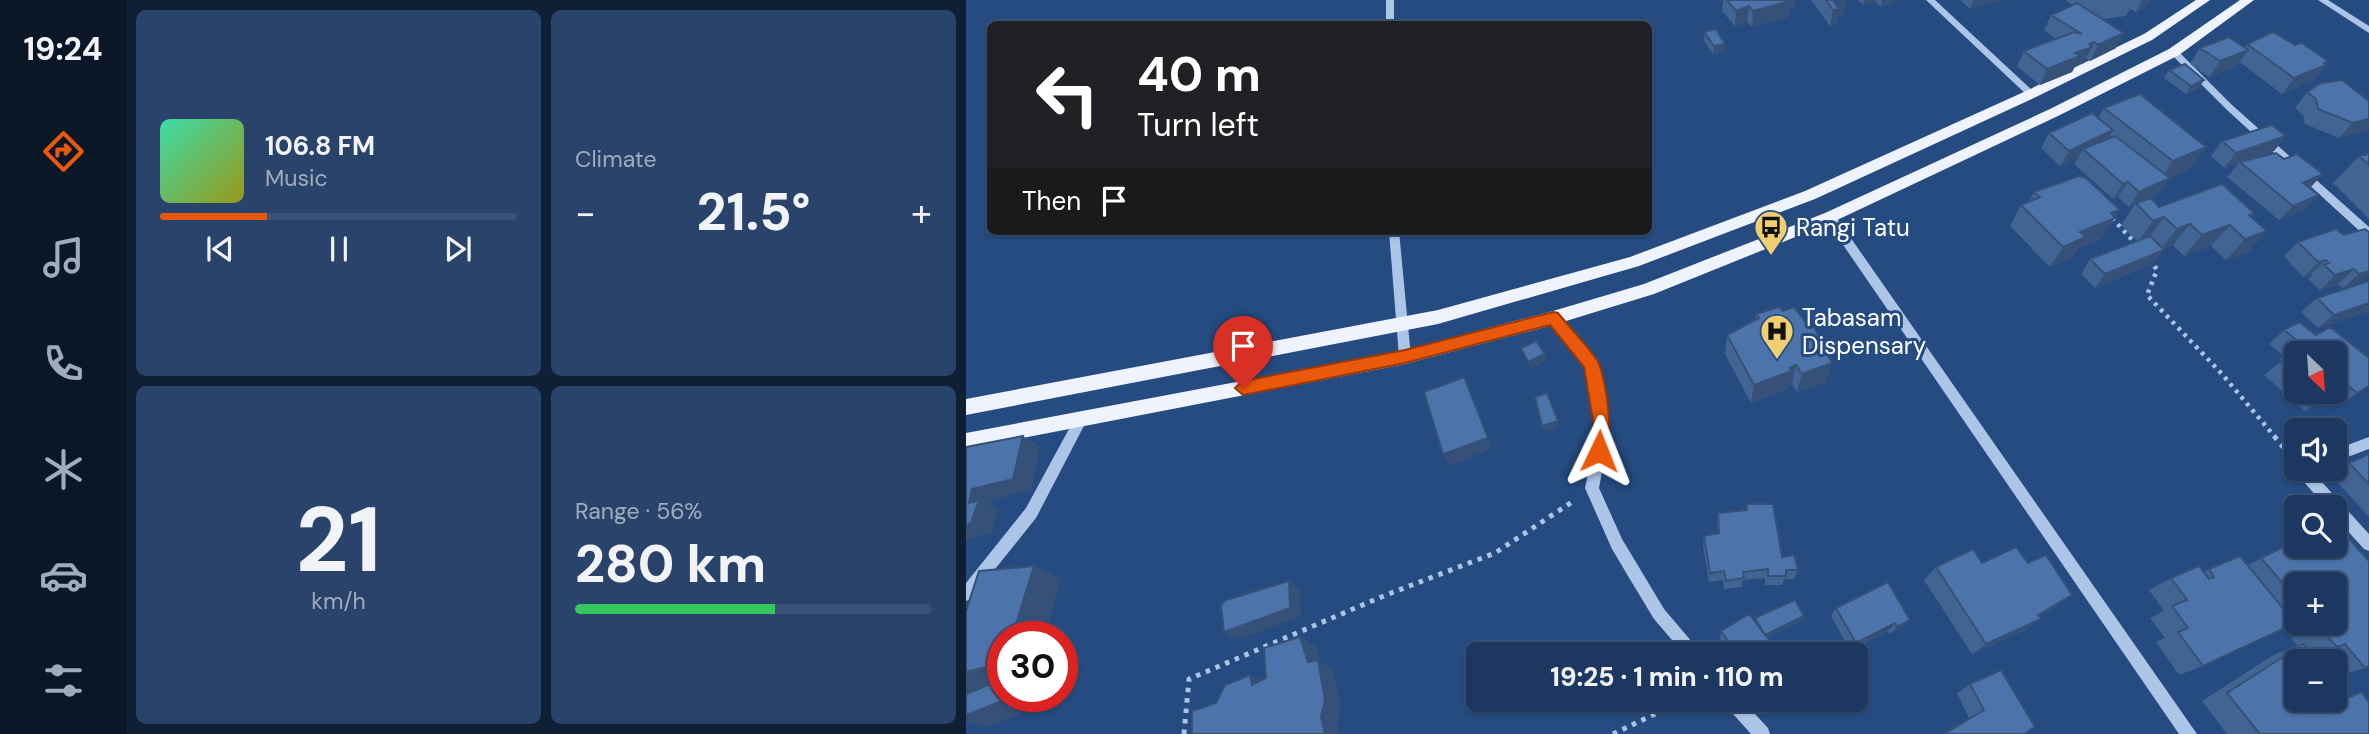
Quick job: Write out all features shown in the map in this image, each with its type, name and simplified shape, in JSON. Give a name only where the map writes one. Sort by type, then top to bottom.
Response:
[{"type":"main road","points":[[966,407],[1402,324],[1464,310],[1633,262],[1810,195],[2031,94],[2148,37],[2204,0]]},
{"type":"main road","points":[[966,441],[1405,357],[1553,318],[1648,289],[1830,217],[2174,52],[2248,0]]},
{"type":"street","points":[[1390,0],[1390,21]]},
{"type":"street","points":[[1930,0],[2031,94]]},
{"type":"street","points":[[2322,0],[2369,30]]},
{"type":"street","points":[[2174,52],[2229,107],[2369,233]]},
{"type":"street","points":[[1830,217],[2189,734]]},
{"type":"street","points":[[1394,235],[1405,357]]},
{"type":"street","points":[[1553,318],[1591,365],[1603,432],[1592,488],[1617,544],[1659,614],[1683,642]]},
{"type":"street","points":[[966,594],[1031,513],[1081,420]]},
{"type":"street","points":[[2347,451],[2369,443]]},
{"type":"street","points":[[2312,481],[2369,544]]},
{"type":"street","points":[[1743,712],[1762,734]]},
{"type":"path","points":[[2103,209],[2141,250]]},
{"type":"path","points":[[2148,257],[2157,270],[2147,295],[2222,374],[2284,449]]},
{"type":"path","points":[[1184,734],[1189,678],[1495,553],[1545,523],[1592,488]]},
{"type":"path","points":[[1613,734],[1659,712]]},
{"type":"building","points":[[1727,0],[1790,1],[1753,11],[1749,6],[1736,11]]},
{"type":"building","points":[[1826,0],[1842,0],[1834,2],[1839,9],[1833,10]]},
{"type":"building","points":[[2077,3],[2124,33],[2098,45],[2094,42],[2089,44],[2092,47],[2075,53],[2080,56],[2047,69],[2024,51],[2074,32],[2082,34],[2051,15]]},
{"type":"building","points":[[1716,29],[1725,44],[1714,46],[1704,32]]},
{"type":"building","points":[[2273,32],[2295,45],[2302,43],[2328,61],[2324,63],[2326,65],[2294,78],[2247,44]]},
{"type":"building","points":[[2229,37],[2248,50],[2220,61],[2200,48]]},
{"type":"building","points":[[2185,64],[2204,80],[2191,86],[2169,70]]},
{"type":"building","points":[[2342,80],[2369,101],[2369,119],[2353,123],[2318,109],[2316,99],[2307,92],[2321,83]]},
{"type":"building","points":[[2140,94],[2206,147],[2173,161],[2104,108]]},
{"type":"building","points":[[2092,113],[2113,130],[2069,151],[2049,133]]},
{"type":"building","points":[[2272,125],[2286,136],[2236,153],[2222,141]]},
{"type":"building","points":[[2115,136],[2170,178],[2139,192],[2128,182],[2123,184],[2083,149]]},
{"type":"building","points":[[2276,153],[2284,159],[2297,154],[2323,174],[2303,183],[2319,195],[2293,206],[2240,162]]},
{"type":"building","points":[[2369,154],[2369,165],[2359,156]]},
{"type":"building","points":[[2079,176],[2086,178],[2120,210],[2111,213],[2115,218],[2080,232],[2086,237],[2063,247],[2021,205],[2040,197],[2034,192]]},
{"type":"building","points":[[2222,184],[2254,213],[2249,215],[2267,231],[2245,239],[2230,225],[2202,235],[2190,224],[2177,229],[2164,217],[2153,221],[2136,203],[2151,198],[2159,207]]},
{"type":"building","points":[[2336,229],[2344,235],[2365,229],[2369,232],[2369,271],[2359,274],[2354,269],[2335,275],[2324,265],[2329,263],[2326,260],[2318,262],[2298,242]]},
{"type":"building","points":[[2150,236],[2164,250],[2105,274],[2090,259]]},
{"type":"building","points":[[2369,281],[2369,303],[2334,315],[2317,298]]},
{"type":"building","points":[[1779,307],[1783,311],[1794,307],[1810,328],[1814,327],[1832,363],[1802,374],[1796,365],[1790,368],[1792,371],[1754,385],[1727,335],[1759,318],[1756,314]]},
{"type":"building","points":[[2299,322],[2316,335],[2330,327],[2369,358],[2369,386],[2357,393],[2347,385],[2347,341],[2298,341],[2284,330]]},
{"type":"building","points":[[1536,341],[1545,354],[1528,362],[1521,348]]},
{"type":"building","points":[[1464,377],[1488,438],[1443,454],[1424,392]]},
{"type":"building","points":[[1547,393],[1558,421],[1542,426],[1535,397]]},
{"type":"building","points":[[1023,436],[1013,479],[972,489],[969,503],[979,500],[971,523],[966,525],[966,447]]},
{"type":"building","points":[[2369,454],[2369,484],[2349,463]]},
{"type":"building","points":[[1747,504],[1773,504],[1782,557],[1794,555],[1798,570],[1786,570],[1786,576],[1768,576],[1768,569],[1743,572],[1744,578],[1726,581],[1724,571],[1710,573],[1704,536],[1719,533],[1718,513],[1747,510]]},
{"type":"building","points":[[2347,536],[2369,561],[2369,666],[2365,668],[2345,644],[2337,647],[2326,635],[2347,635],[2347,572],[2284,572],[2284,585],[2261,558],[2284,547],[2284,558],[2347,558]]},
{"type":"building","points":[[2016,547],[2028,563],[2046,555],[2072,595],[2038,615],[2041,619],[1986,644],[1936,567],[1973,549],[1982,563]]},
{"type":"building","points":[[2240,556],[2284,610],[2284,628],[2203,666],[2178,632],[2188,628],[2172,606],[2187,600],[2171,578],[2199,566],[2209,579],[2214,577],[2209,569]]},
{"type":"building","points":[[1034,566],[1017,621],[987,621],[987,667],[966,672],[966,611],[979,571]]},
{"type":"building","points":[[1289,581],[1290,608],[1224,632],[1221,605],[1226,600]]},
{"type":"building","points":[[1888,582],[1910,620],[1897,627],[1895,623],[1855,642],[1836,608]]},
{"type":"building","points":[[1795,600],[1804,616],[1765,635],[1755,618]]},
{"type":"building","points":[[1749,614],[1771,642],[1729,642],[1721,631]]},
{"type":"building","points":[[1300,637],[1308,662],[1318,660],[1325,700],[1321,717],[1325,734],[1192,734],[1192,711],[1216,703],[1225,685],[1250,675],[1252,685],[1266,678],[1264,648]]},
{"type":"building","points":[[2284,656],[2284,712],[2347,712],[2347,694],[2350,697],[2361,692],[2369,702],[2369,734],[2260,734],[2227,693]]},
{"type":"building","points":[[2001,670],[2035,727],[2024,734],[1944,734],[1984,710],[1970,684]]},
{"type":"building","points":[[987,685],[987,707],[966,715],[966,694]]},
{"type":"place","name":"Rangi Tatu","points":[[1771,257]]},
{"type":"place","name":"Tabasam Dispensary","points":[[1777,361]]},
{"type":"route","points":[[1243,388],[1405,357],[1553,318],[1591,365],[1603,432],[1599,451]]}]
